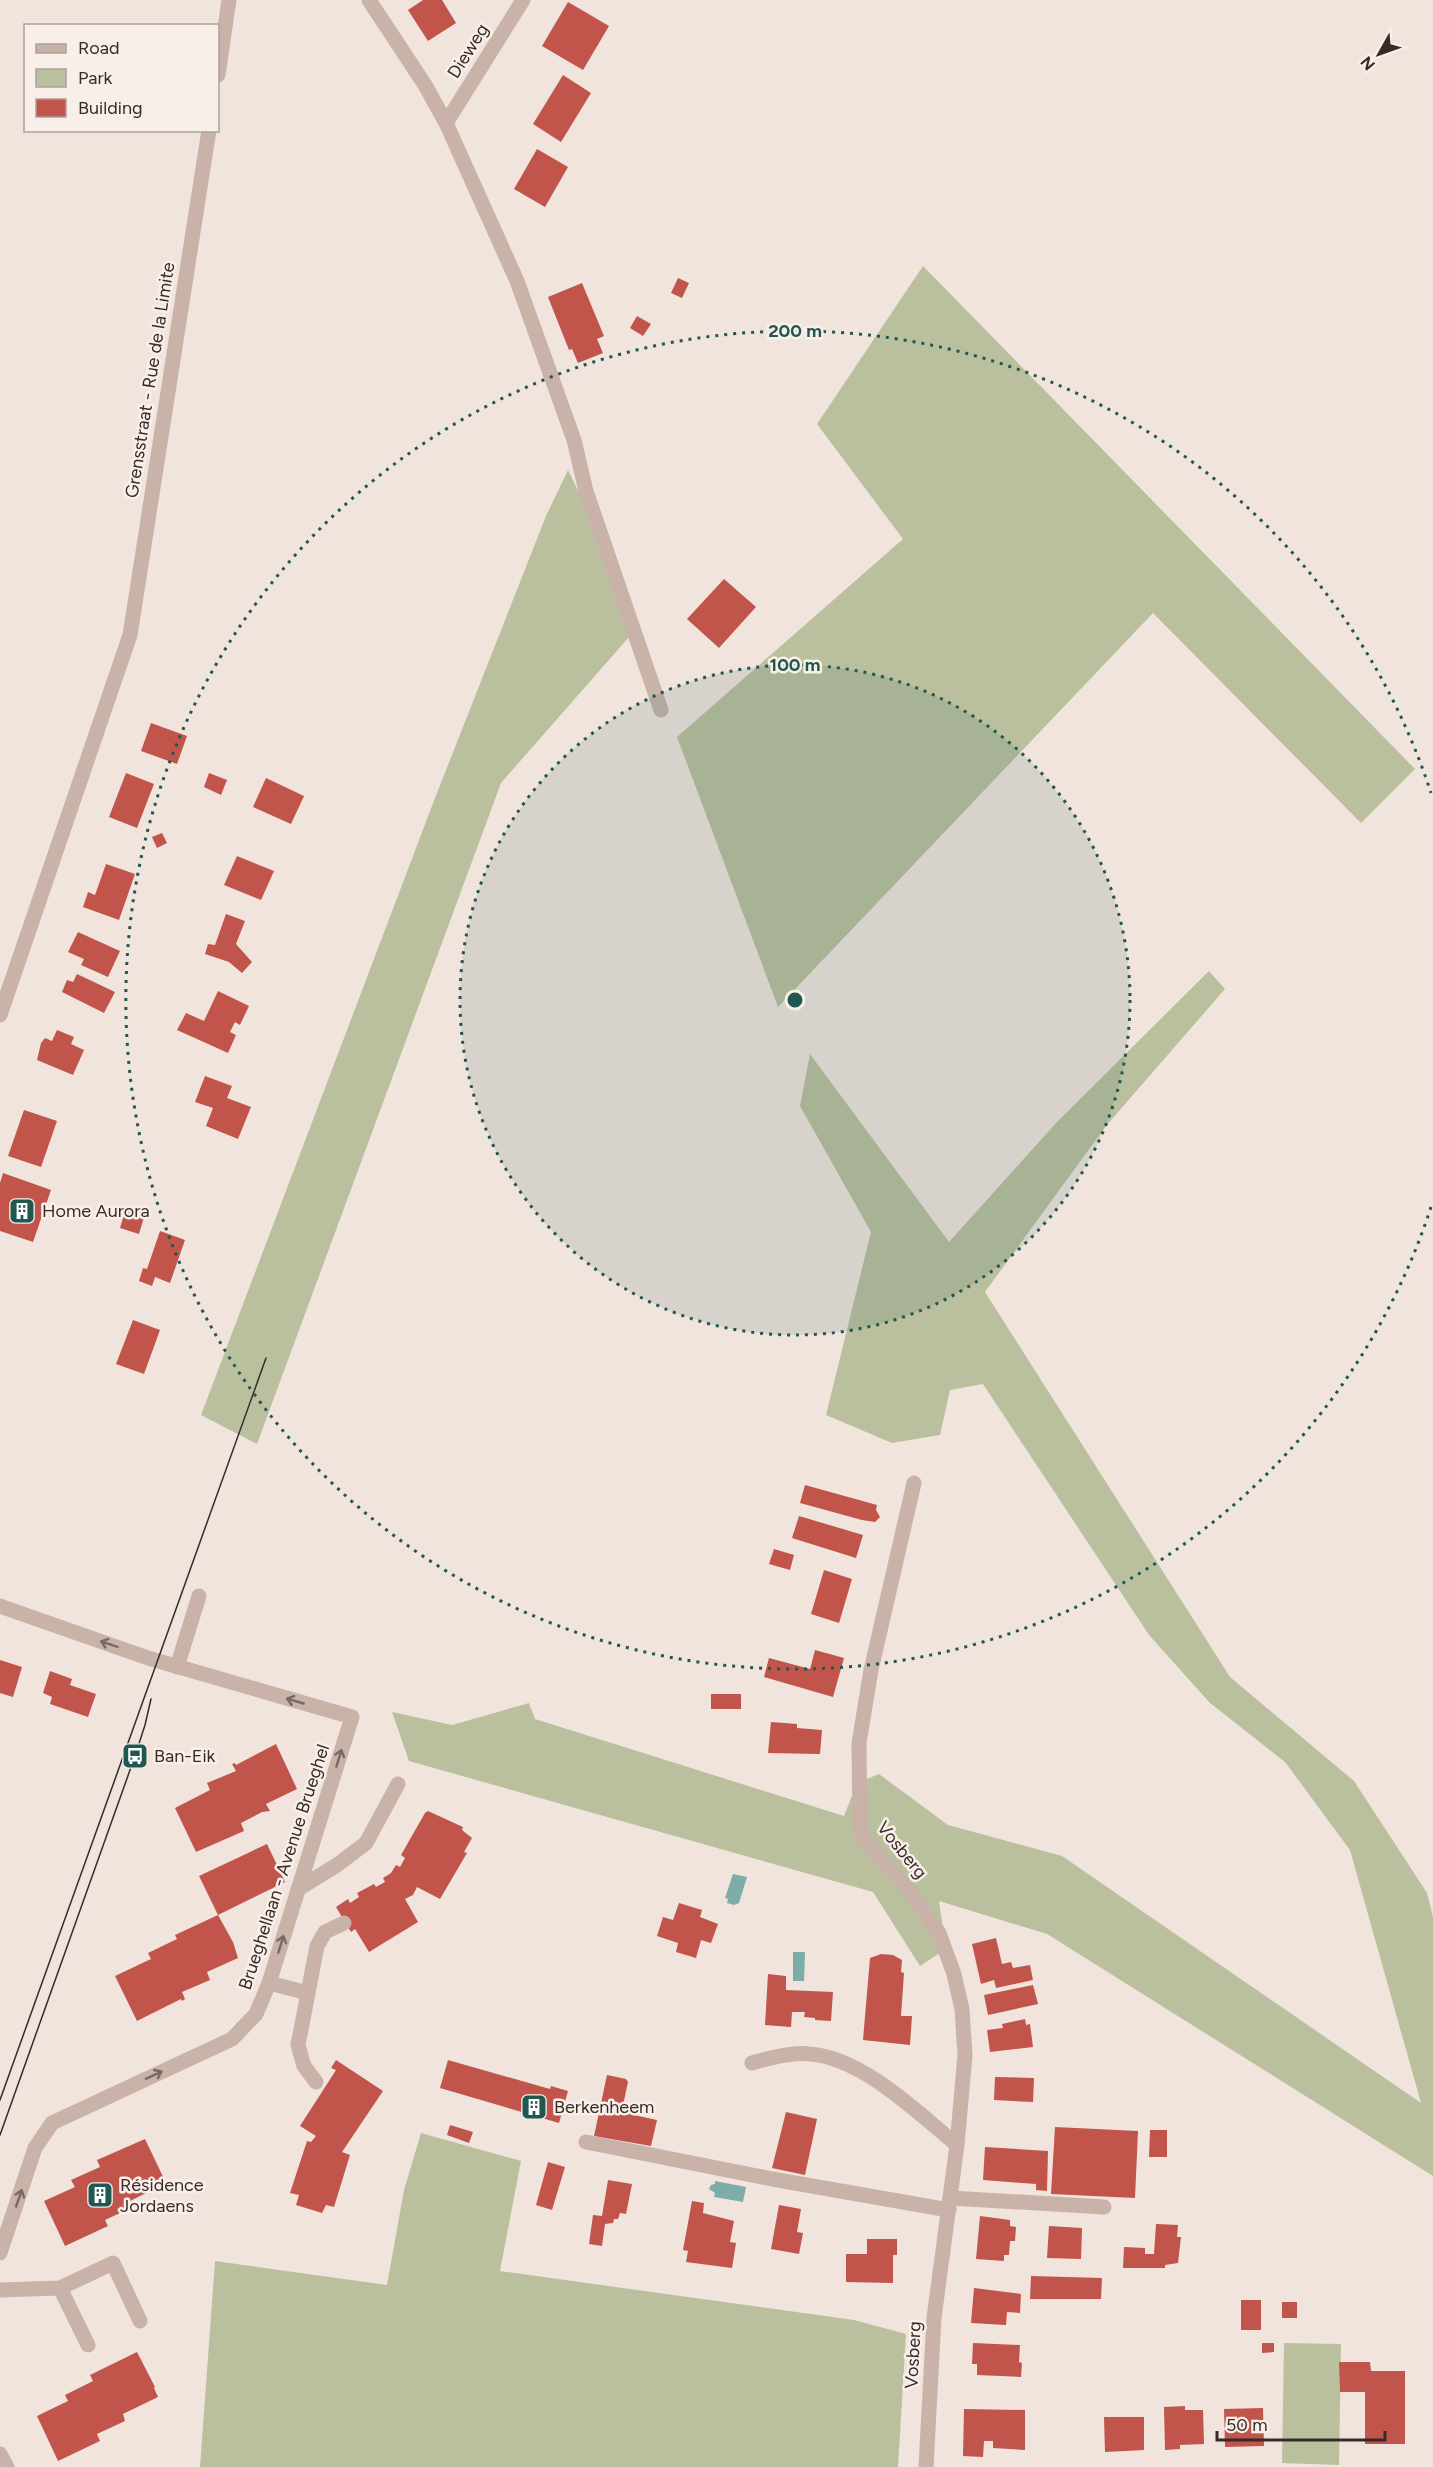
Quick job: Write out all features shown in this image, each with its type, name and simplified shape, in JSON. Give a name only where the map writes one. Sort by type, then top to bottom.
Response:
[{"type":"street","points":[[219,68],[229,0]]},
{"type":"street","points":[[369,0],[425,85],[446,123],[521,291],[574,440],[586,491],[661,710]]},
{"type":"street","name":"Dieweg","points":[[446,123],[523,0]]},
{"type":"street","name":"Grensstraat - Rue de la Limite","points":[[0,1015],[130,635],[209,132]]},
{"type":"street","name":"Vosberg","points":[[914,1483],[871,1670],[859,1743],[860,1833],[910,1891],[939,1932],[954,1974],[962,2009],[966,2055],[957,2145],[934,2318],[926,2467]]},
{"type":"street","points":[[0,1606],[177,1667],[199,1596]]},
{"type":"street","name":"Brueghellaan - Avenue Brueghel","points":[[0,2253],[35,2148],[52,2123],[232,2039],[256,2014],[268,1983],[352,1717],[177,1667]]},
{"type":"street","points":[[298,1889],[337,1865],[366,1843],[398,1784]]},
{"type":"street","points":[[316,2082],[304,2066],[298,2045],[317,1946],[325,1932],[344,1923]]},
{"type":"street","points":[[268,1983],[308,1993]]},
{"type":"street","points":[[752,2063],[787,2054],[812,2054],[848,2065],[890,2088],[957,2145]]},
{"type":"street","points":[[586,2142],[772,2179],[949,2204],[1104,2207]]},
{"type":"street","points":[[0,2290],[60,2288],[113,2263],[140,2321]]},
{"type":"street","points":[[60,2288],[88,2345]]},
{"type":"street","points":[[0,2454],[7,2467]]},
{"type":"green space","points":[[923,266],[1415,769],[1361,823],[1153,613],[778,1007],[677,737],[903,539],[817,424]]},
{"type":"green space","points":[[568,470],[585,505],[629,637],[501,783],[257,1444],[201,1415],[435,798],[546,516]]},
{"type":"green space","points":[[1209,971],[1225,989],[1106,1126],[985,1292],[1230,1677],[1354,1781],[1427,1893],[1433,1917],[1433,2176],[1047,1934],[939,1901],[946,1949],[920,1966],[873,1892],[409,1761],[392,1712],[452,1725],[529,1703],[535,1719],[844,1816],[857,1783],[879,1774],[948,1825],[1062,1856],[1421,2103],[1350,1850],[1285,1762],[1210,1703],[1149,1635],[983,1384],[950,1390],[940,1435],[892,1443],[826,1415],[871,1232],[800,1106],[810,1054],[949,1242],[1057,1122]]},
{"type":"green space","points":[[421,2133],[521,2161],[500,2271],[854,2320],[906,2334],[898,2467],[200,2467],[215,2261],[387,2285],[404,2190]]},
{"type":"green space","points":[[1284,2343],[1341,2344],[1339,2465],[1282,2463]]},
{"type":"water","points":[[733,1874],[747,1877],[739,1903],[734,1905],[727,1903],[728,1899],[725,1898]]},
{"type":"water","points":[[793,1952],[805,1952],[804,1981],[793,1981]]},
{"type":"water","points":[[715,2181],[746,2187],[743,2202],[714,2197],[715,2193],[709,2189]]},
{"type":"building","points":[[423,0],[442,0],[456,23],[428,41],[408,10]]},
{"type":"building","points":[[568,2],[609,26],[583,70],[542,46]]},
{"type":"building","points":[[563,75],[591,93],[561,142],[533,124]]},
{"type":"building","points":[[537,149],[568,167],[545,207],[514,189]]},
{"type":"building","points":[[678,278],[689,283],[682,298],[671,293]]},
{"type":"building","points":[[582,283],[604,336],[597,339],[603,353],[578,363],[572,349],[569,350],[548,297]]},
{"type":"building","points":[[637,316],[651,324],[643,336],[630,328]]},
{"type":"building","points":[[724,579],[756,607],[719,648],[687,619]]},
{"type":"building","points":[[151,723],[187,736],[177,764],[141,751]]},
{"type":"building","points":[[126,773],[154,784],[137,828],[109,817]]},
{"type":"building","points":[[209,773],[227,780],[221,795],[204,787]]},
{"type":"building","points":[[266,778],[304,796],[291,824],[253,807]]},
{"type":"building","points":[[162,833],[167,843],[157,848],[152,837]]},
{"type":"building","points":[[237,856],[274,871],[261,900],[224,885]]},
{"type":"building","points":[[106,864],[135,874],[119,920],[83,907],[88,892],[95,895]]},
{"type":"building","points":[[226,914],[245,921],[236,944],[252,962],[242,973],[229,962],[205,954],[208,944],[215,945]]},
{"type":"building","points":[[78,932],[120,951],[108,977],[81,965],[84,959],[68,952]]},
{"type":"building","points":[[77,974],[115,992],[104,1013],[62,992],[67,980],[73,982]]},
{"type":"building","points":[[218,991],[249,1006],[240,1025],[235,1022],[230,1032],[236,1035],[228,1053],[177,1030],[186,1013],[204,1021]]},
{"type":"building","points":[[57,1030],[74,1037],[71,1044],[84,1050],[73,1075],[37,1060],[41,1043],[45,1038],[52,1041]]},
{"type":"building","points":[[205,1076],[232,1086],[227,1098],[251,1107],[238,1139],[206,1126],[213,1108],[195,1102]]},
{"type":"building","points":[[24,1110],[57,1121],[41,1167],[8,1156]]},
{"type":"building","name":"Home Aurora","points":[[3,1173],[51,1190],[33,1242],[0,1231],[0,1183]]},
{"type":"building","points":[[126,1208],[145,1214],[139,1234],[120,1228]]},
{"type":"building","points":[[160,1231],[185,1240],[170,1283],[155,1277],[152,1286],[139,1281],[143,1268],[147,1269]]},
{"type":"building","points":[[133,1320],[160,1330],[144,1374],[116,1364]]},
{"type":"building","points":[[805,1485],[877,1505],[876,1510],[880,1517],[875,1522],[862,1520],[800,1503]]},
{"type":"building","points":[[799,1516],[863,1535],[856,1558],[792,1538]]},
{"type":"building","points":[[774,1549],[794,1555],[790,1570],[769,1564]]},
{"type":"building","points":[[824,1570],[852,1579],[839,1623],[811,1614]]},
{"type":"building","points":[[815,1650],[844,1658],[833,1697],[764,1677],[769,1658],[810,1669]]},
{"type":"building","points":[[0,1660],[22,1667],[13,1697],[0,1693]]},
{"type":"building","points":[[50,1671],[72,1679],[70,1685],[96,1694],[88,1717],[50,1704],[52,1697],[43,1693]]},
{"type":"building","points":[[711,1694],[741,1694],[741,1709],[711,1709]]},
{"type":"building","points":[[771,1722],[797,1724],[797,1728],[822,1730],[820,1754],[768,1753]]},
{"type":"building","points":[[276,1744],[297,1789],[266,1804],[270,1811],[262,1812],[241,1823],[244,1831],[196,1852],[175,1808],[210,1790],[207,1783],[236,1771],[232,1764],[236,1765]]},
{"type":"building","points":[[428,1811],[463,1827],[462,1830],[472,1838],[464,1852],[467,1853],[440,1899],[417,1887],[413,1895],[405,1899],[418,1922],[369,1952],[355,1929],[351,1932],[336,1907],[348,1899],[350,1903],[359,1897],[357,1893],[374,1884],[376,1887],[385,1882],[383,1878],[391,1873],[396,1865],[400,1867],[405,1858],[401,1855]]},
{"type":"building","points":[[267,1844],[285,1882],[218,1915],[199,1876]]},
{"type":"building","points":[[679,1903],[702,1910],[700,1917],[718,1924],[711,1943],[701,1940],[696,1958],[676,1952],[678,1943],[657,1936],[663,1917],[673,1920]]},
{"type":"building","points":[[218,1915],[233,1942],[238,1958],[207,1972],[210,1980],[182,1992],[185,1999],[182,2001],[181,1999],[137,2021],[115,1976],[151,1959],[148,1953],[177,1939],[175,1935]]},
{"type":"building","points":[[996,1938],[1002,1964],[1011,1962],[1013,1968],[1030,1965],[1033,1980],[996,1988],[994,1980],[981,1984],[972,1944]]},
{"type":"building","points":[[881,1954],[893,1955],[902,1960],[901,1972],[904,1973],[901,2016],[912,2016],[910,2045],[863,2040],[870,1958]]},
{"type":"building","points":[[768,1974],[786,1976],[786,1990],[833,1992],[831,2021],[804,2017],[805,2012],[792,2012],[791,2027],[765,2025]]},
{"type":"building","points":[[1033,1985],[1038,2004],[988,2015],[984,1995]]},
{"type":"building","points":[[1025,2019],[1026,2025],[1030,2024],[1033,2047],[990,2052],[987,2030],[1003,2028],[1002,2024]]},
{"type":"building","points":[[336,2060],[383,2091],[342,2152],[350,2155],[334,2207],[326,2205],[322,2213],[296,2205],[299,2195],[290,2193],[307,2141],[311,2142],[316,2136],[300,2126],[336,2070],[331,2068]]},
{"type":"building","name":"Berkenheem","points":[[448,2060],[550,2089],[551,2086],[568,2091],[559,2123],[440,2088]]},
{"type":"building","points":[[607,2075],[626,2079],[628,2082],[620,2112],[657,2120],[651,2146],[594,2136]]},
{"type":"building","points":[[995,2077],[1034,2078],[1033,2102],[994,2100]]},
{"type":"building","points":[[786,2112],[817,2119],[805,2175],[772,2168]]},
{"type":"building","points":[[450,2125],[473,2132],[469,2143],[447,2135]]},
{"type":"building","points":[[1055,2127],[1138,2131],[1135,2198],[1051,2194]]},
{"type":"building","points":[[1150,2130],[1167,2130],[1167,2157],[1149,2157]]},
{"type":"building","name":"Résidence Jordaens","points":[[145,2139],[166,2183],[130,2201],[133,2207],[105,2220],[108,2226],[65,2246],[44,2201],[75,2187],[71,2180],[100,2167],[97,2160]]},
{"type":"building","points":[[985,2147],[1048,2151],[1047,2191],[1036,2190],[1036,2184],[983,2180]]},
{"type":"building","points":[[548,2162],[565,2167],[552,2210],[536,2205]]},
{"type":"building","points":[[608,2180],[632,2184],[626,2214],[620,2213],[618,2219],[614,2219],[613,2223],[605,2224],[602,2246],[589,2244],[593,2215],[602,2216]]},
{"type":"building","points":[[692,2201],[704,2203],[703,2213],[734,2221],[730,2242],[736,2243],[732,2268],[686,2262],[688,2251],[683,2250]]},
{"type":"building","points":[[779,2205],[801,2209],[797,2232],[803,2233],[799,2254],[771,2249]]},
{"type":"building","points":[[980,2216],[1010,2220],[1010,2226],[1016,2227],[1015,2241],[1010,2241],[1009,2255],[1004,2255],[1004,2261],[976,2259]]},
{"type":"building","points":[[1156,2224],[1178,2225],[1177,2237],[1181,2237],[1178,2263],[1165,2265],[1165,2268],[1123,2268],[1124,2247],[1145,2248],[1145,2254],[1154,2254]]},
{"type":"building","points":[[1049,2226],[1082,2228],[1081,2259],[1047,2258]]},
{"type":"building","points":[[867,2239],[897,2239],[897,2255],[893,2255],[893,2283],[846,2282],[846,2254],[867,2254]]},
{"type":"building","points":[[1031,2276],[1102,2278],[1101,2299],[1030,2299]]},
{"type":"building","points":[[974,2288],[1021,2294],[1020,2313],[1007,2312],[1006,2325],[971,2323]]},
{"type":"building","points":[[1241,2300],[1261,2300],[1261,2330],[1241,2330]]},
{"type":"building","points":[[1282,2302],[1297,2302],[1297,2318],[1282,2318]]},
{"type":"building","points":[[973,2343],[1020,2345],[1021,2377],[977,2375],[977,2364],[972,2364]]},
{"type":"building","points":[[1262,2343],[1274,2343],[1274,2352],[1262,2353]]},
{"type":"building","points":[[137,2352],[158,2397],[123,2414],[125,2421],[97,2434],[100,2441],[58,2461],[37,2416],[68,2401],[65,2395],[93,2381],[90,2375]]},
{"type":"building","points":[[1339,2362],[1370,2362],[1371,2371],[1405,2371],[1405,2444],[1365,2444],[1365,2392],[1340,2392]]},
{"type":"building","points":[[1185,2406],[1185,2410],[1203,2410],[1204,2444],[1180,2445],[1180,2449],[1165,2450],[1164,2407]]},
{"type":"building","points":[[1263,2408],[1264,2446],[1225,2447],[1224,2409]]},
{"type":"building","points":[[964,2409],[1025,2410],[1025,2450],[993,2448],[993,2441],[984,2441],[983,2457],[963,2456]]},
{"type":"building","points":[[1104,2417],[1144,2417],[1144,2450],[1105,2452]]},
{"type":"tram line","points":[[0,2100],[266,1358]]},
{"type":"tram line","points":[[0,2135],[135,1756],[151,1699]]},
{"type":"place","name":"Home Aurora","points":[[22,1211]]},
{"type":"place","name":"Ban-Eik","points":[[135,1756]]},
{"type":"place","name":"Berkenheem","points":[[534,2107]]},
{"type":"place","name":"Résidence Jordaens","points":[[100,2195]]}]
